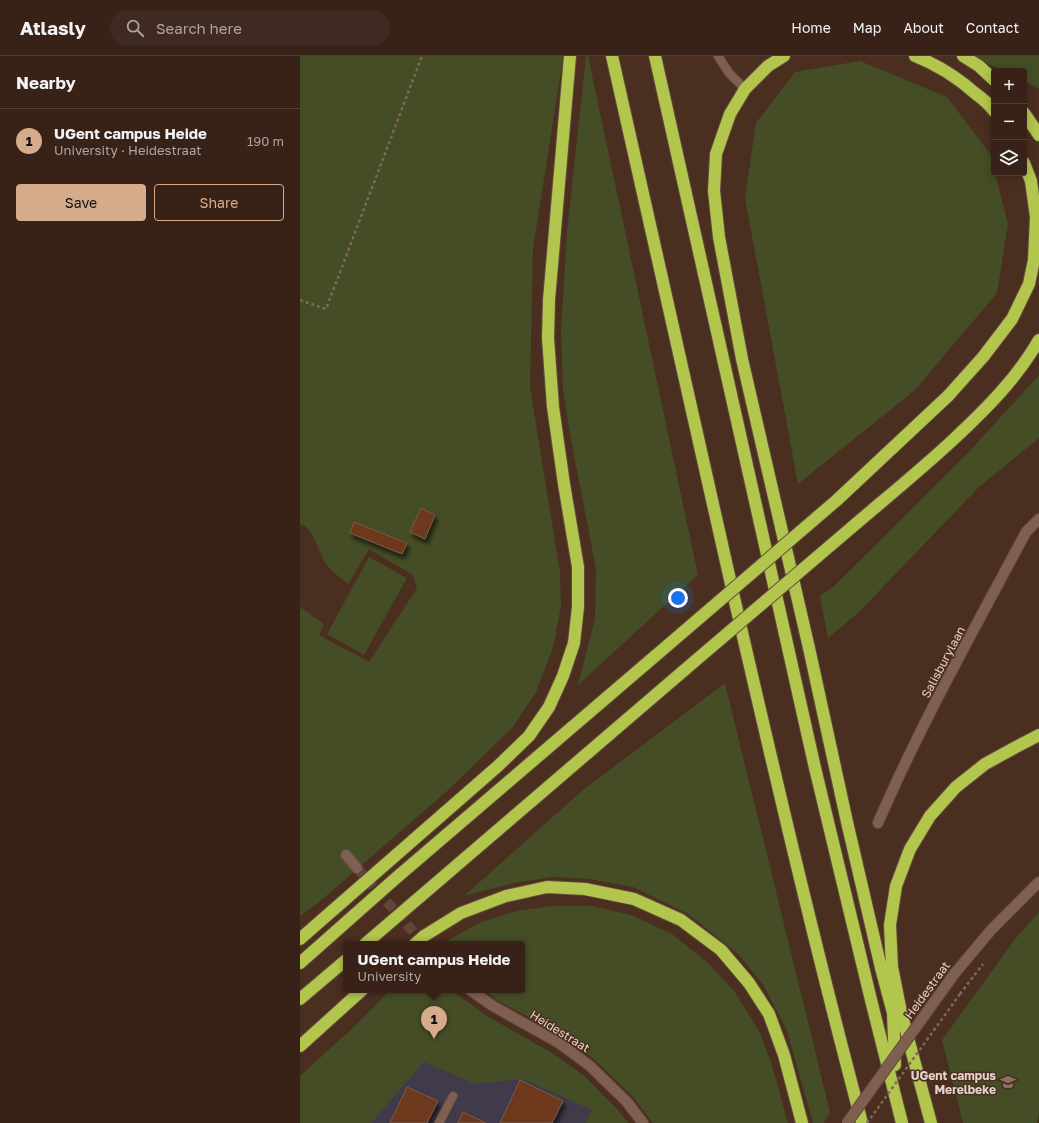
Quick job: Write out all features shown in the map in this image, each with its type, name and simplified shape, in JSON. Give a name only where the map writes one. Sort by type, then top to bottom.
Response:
[{"type":"highway","points":[[300,939],[498,766],[529,736],[549,707],[563,676],[574,643],[578,607],[578,567],[552,407],[548,338],[549,300],[570,56]]},
{"type":"highway","points":[[612,56],[774,773],[834,1018],[862,1123]]},
{"type":"highway","points":[[655,56],[815,768],[902,1123]]},
{"type":"highway","points":[[784,56],[768,66],[745,89],[730,114],[716,154],[714,191],[719,237],[742,358],[809,648],[849,830],[893,1013],[896,1100]]},
{"type":"highway","points":[[915,56],[927,61],[959,80],[991,106]]},
{"type":"highway","points":[[963,56],[979,66],[991,77]]},
{"type":"highway","points":[[1027,117],[1039,135]]},
{"type":"highway","points":[[300,963],[414,863],[837,500],[948,396],[983,357],[1012,319],[1029,284],[1034,260],[1036,217],[1031,181],[1027,171]]},
{"type":"highway","points":[[368,941],[925,466],[972,422],[1009,383],[1030,355],[1039,340]]},
{"type":"highway","points":[[931,1123],[901,1012],[892,967],[890,925],[896,886],[910,849],[930,816],[956,787],[986,764],[1016,746],[1039,735]]},
{"type":"highway","points":[[418,941],[461,913],[506,896],[547,887],[585,889],[634,899],[680,920],[722,950],[749,983],[769,1014],[784,1056],[802,1123]]},
{"type":"highway","points":[[300,934],[315,925]]},
{"type":"highway","points":[[300,999],[343,963]]},
{"type":"highway","points":[[300,1046],[359,993]]},
{"type":"street","name":"Salisburylaan","points":[[878,823],[896,782],[929,715],[1026,532],[1039,519]]},
{"type":"street","points":[[346,855],[357,868]]},
{"type":"street","name":"Heidestraat","points":[[847,1123],[955,973],[991,930],[1039,882]]},
{"type":"street","name":"Heidestraat","points":[[474,993],[493,1006],[559,1043],[590,1066],[627,1102],[643,1123]]},
{"type":"lane","points":[[718,56],[729,73],[745,89]]},
{"type":"lane","points":[[440,1123],[452,1096]]},
{"type":"path","points":[[300,300],[326,310],[422,56]]},
{"type":"path","points":[[867,1123],[983,964]]},
{"type":"shaded area","points":[[387,993],[455,993],[487,1016],[552,1053],[583,1075],[618,1110],[628,1123],[300,1123],[300,1076],[356,1025]]},
{"type":"green space","points":[[300,56],[563,56],[533,249],[530,387],[560,572],[561,606],[553,648],[536,692],[513,727],[446,792],[318,903],[300,916],[300,607],[324,624],[319,635],[369,662],[417,588],[413,575],[369,549],[348,584],[329,568],[313,536],[305,526],[300,524]]},
{"type":"green space","points":[[586,56],[588,56],[698,575],[578,685],[595,619],[596,569],[563,390],[561,329],[567,232]]},
{"type":"green space","points":[[972,56],[1039,56],[1039,89],[1027,83],[1027,68],[997,68]]},
{"type":"green space","points":[[860,61],[947,97],[991,155],[991,176],[996,176],[1008,224],[997,293],[915,390],[798,484],[745,198],[756,123],[795,72]]},
{"type":"green space","points":[[1039,375],[1039,438],[979,487],[859,612],[828,638],[820,596],[834,586],[966,455]]},
{"type":"green space","points":[[369,557],[407,578],[364,655],[327,634]]},
{"type":"green space","points":[[725,683],[830,1112],[824,1123],[813,1123],[787,1031],[764,986],[738,954],[688,914],[633,887],[588,879],[553,877],[514,883],[464,896],[583,790]]},
{"type":"green space","points":[[552,906],[592,906],[631,915],[672,934],[708,963],[735,992],[760,1033],[772,1065],[788,1123],[653,1123],[633,1097],[595,1060],[563,1036],[497,1000],[488,993],[525,993],[525,941],[447,941],[479,923],[516,911]]},
{"type":"green space","points":[[1039,912],[1039,1111],[1037,1123],[963,1123],[942,1040],[1015,939]]},
{"type":"green space","points":[[387,993],[455,993],[487,1016],[552,1053],[583,1075],[618,1110],[628,1123],[586,1123],[592,1110],[523,1079],[475,1084],[424,1062],[371,1123],[300,1123],[300,1076],[356,1025]]},
{"type":"building","points":[[421,508],[435,515],[425,539],[410,532]]},
{"type":"building","points":[[354,522],[407,543],[402,554],[350,533]]},
{"type":"building","points":[[520,1080],[563,1101],[552,1123],[500,1123]]},
{"type":"building","points":[[407,1087],[438,1101],[427,1123],[390,1123]]},
{"type":"building","points":[[463,1112],[486,1123],[458,1123]]},
{"type":"tunnel","points":[[357,868],[421,941]]},
{"type":"place","name":"UGent campus Heide","points":[[434,1039]]},
{"type":"place","name":"UGent campus Merelbeke","points":[[1008,1082]]}]
